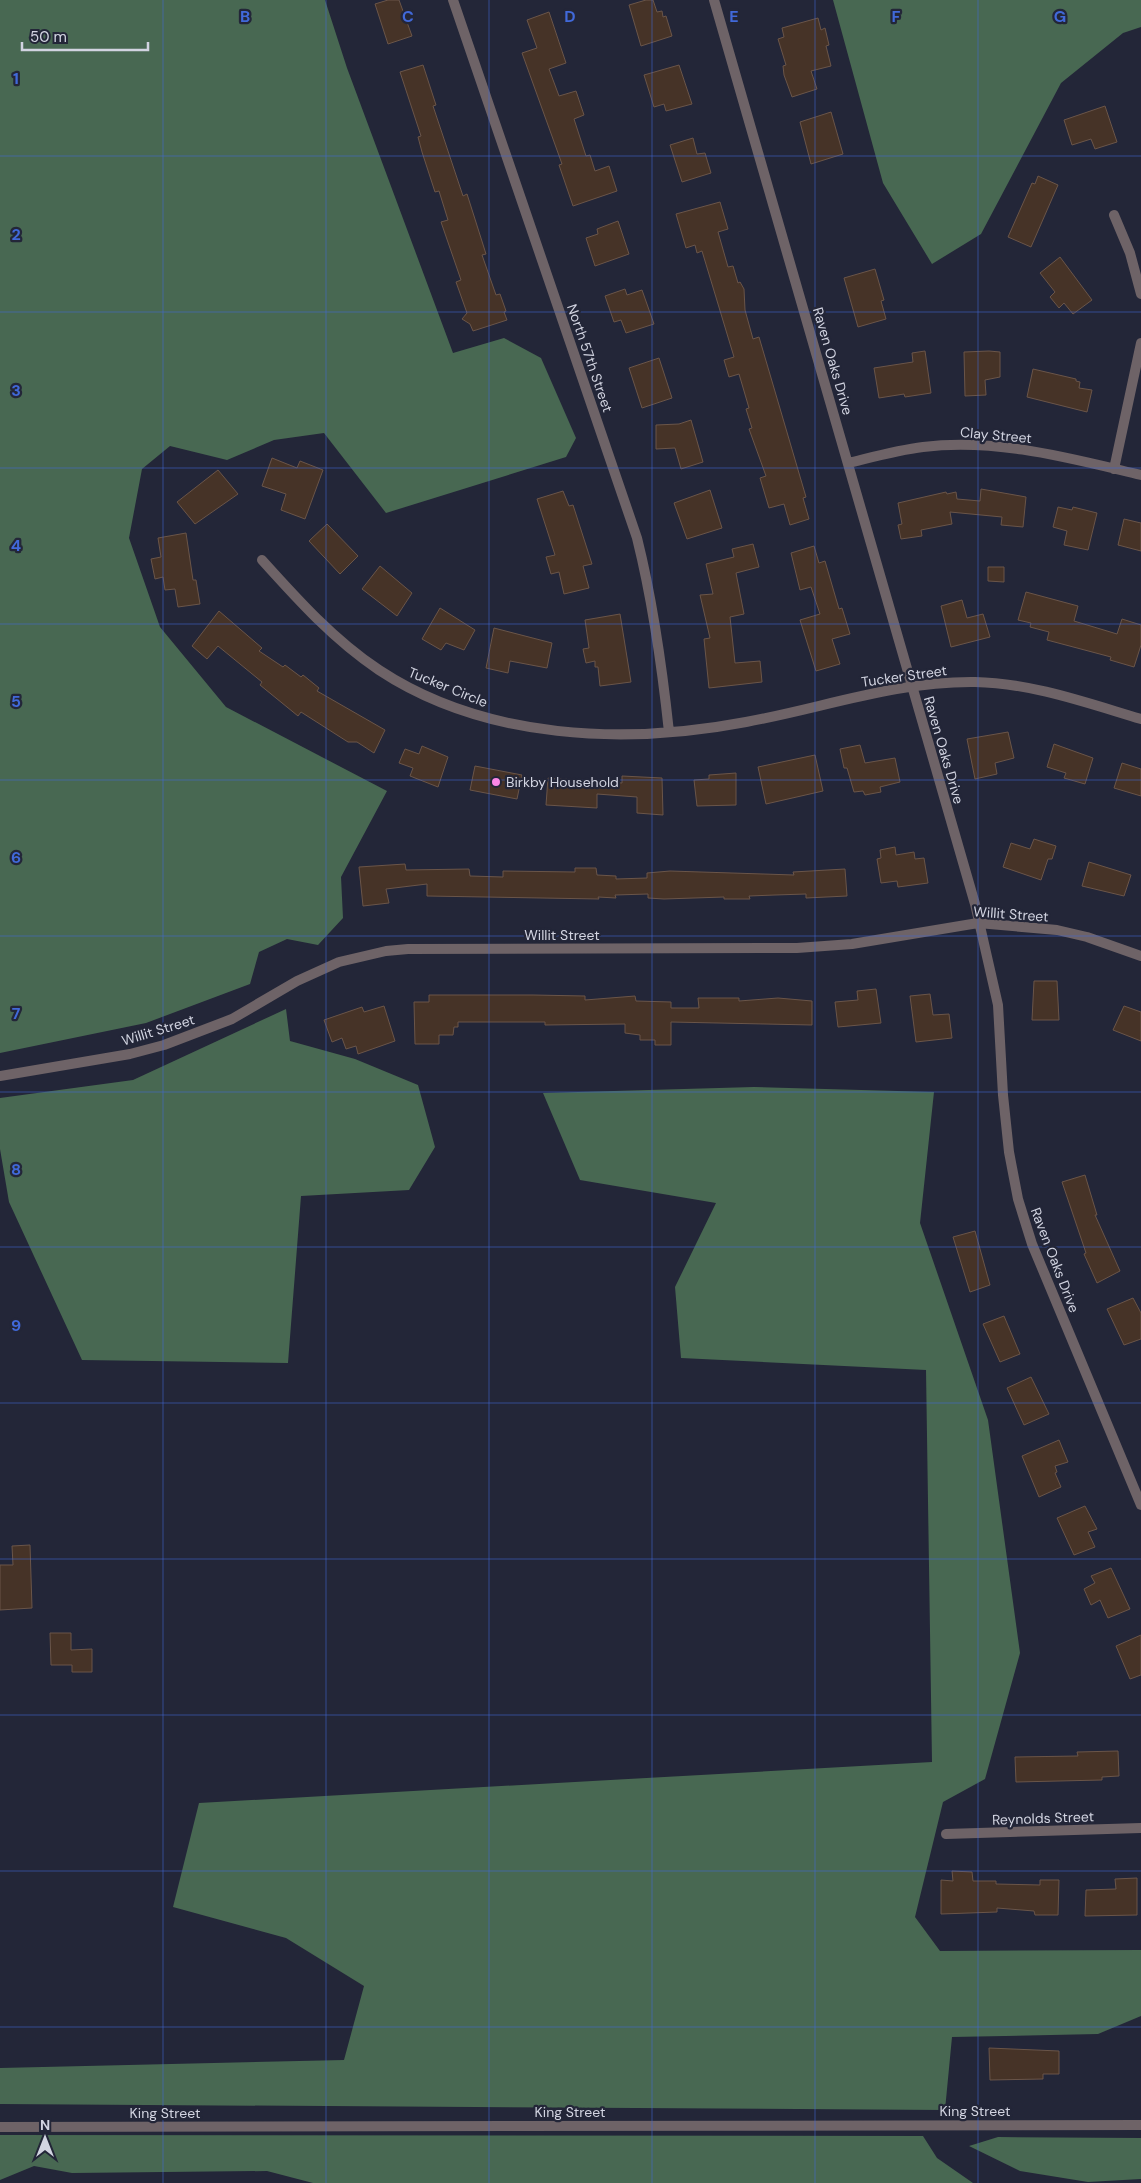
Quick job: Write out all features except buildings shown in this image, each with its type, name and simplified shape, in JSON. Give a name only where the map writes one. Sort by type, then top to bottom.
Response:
[{"type":"street","name":"North 57th Street","points":[[453,0],[637,538],[649,585],[659,642],[669,732]]},
{"type":"street","name":"Raven Oaks Drive","points":[[714,0],[975,904],[998,1006],[1003,1095],[1009,1152],[1018,1199],[1032,1244],[1141,1505]]},
{"type":"street","points":[[1114,215],[1130,253],[1141,294]]},
{"type":"street","points":[[1114,469],[1141,343]]},
{"type":"street","name":"Clay Street","points":[[848,462],[922,447],[978,445],[1019,448],[1141,475]]},
{"type":"street","name":"Tucker Circle","points":[[262,560],[316,619],[339,640],[379,670],[428,696],[469,713],[525,727],[590,733],[669,732]]},
{"type":"street","name":"Tucker Street","points":[[669,732],[747,722],[911,686],[978,682],[1027,688],[1065,696],[1141,719]]},
{"type":"street","name":"Willit Street","points":[[0,1076],[121,1056],[164,1045],[232,1019],[297,980],[339,962],[386,951],[408,949],[797,948],[852,944],[978,923],[1072,934],[1141,956]]},
{"type":"street","name":"Reynolds Street","points":[[946,1834],[1141,1828]]},
{"type":"street","name":"King Street","points":[[0,2127],[1141,2125]]},
{"type":"green space","points":[[0,0],[325,0],[347,68],[453,353],[504,338],[541,358],[576,438],[566,457],[386,513],[324,433],[274,440],[227,460],[170,446],[142,469],[129,538],[160,627],[226,707],[387,791],[341,877],[343,918],[318,945],[287,939],[259,952],[250,984],[146,1023],[0,1053]]},
{"type":"green space","points":[[833,0],[1141,0],[1141,27],[1123,33],[1061,83],[981,234],[932,264],[883,183]]},
{"type":"green space","points":[[286,1009],[290,1041],[355,1059],[418,1085],[435,1147],[409,1190],[301,1196],[288,1363],[82,1360],[9,1202],[0,1149],[0,1098],[133,1080]]},
{"type":"green space","points":[[754,1087],[934,1092],[920,1223],[988,1420],[1020,1653],[985,1779],[943,1802],[915,1917],[940,1951],[1141,1950],[1141,2016],[1098,2034],[952,2037],[945,2110],[0,2104],[0,2068],[344,2060],[364,1986],[286,1938],[173,1907],[199,1803],[932,1762],[926,1370],[681,1358],[675,1287],[716,1203],[580,1180],[543,1093]]},
{"type":"green space","points":[[0,2135],[923,2136],[937,2158],[973,2183],[313,2183],[267,2171],[72,2173],[34,2166],[0,2180]]},
{"type":"green space","points":[[998,2137],[1141,2138],[1141,2179],[1088,2182],[1020,2171],[969,2146]]},
{"type":"place","name":"Birkby Household","points":[[496,782]]}]
